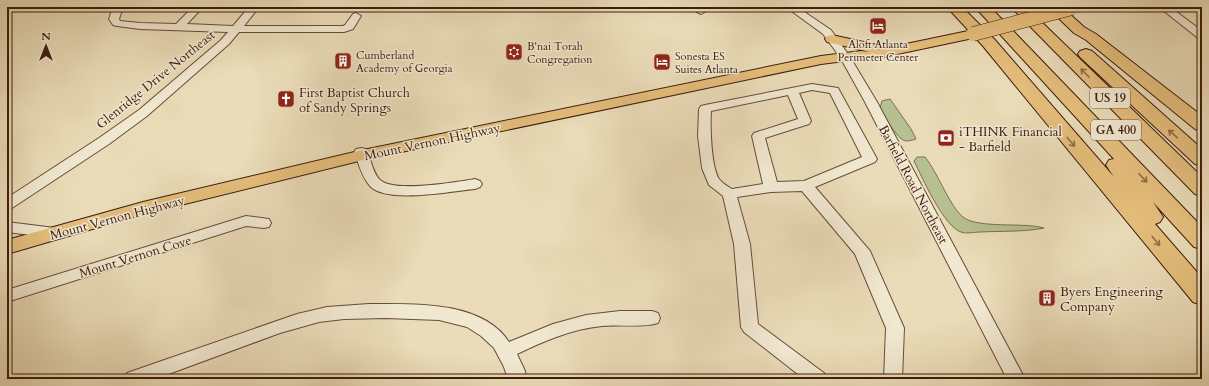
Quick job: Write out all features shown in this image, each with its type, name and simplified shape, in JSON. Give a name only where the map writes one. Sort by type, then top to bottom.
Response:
[{"type":"highway","points":[[954,7],[989,43],[1202,295]]},
{"type":"highway","points":[[963,7],[1012,56],[1061,109],[1152,217],[1202,272]]},
{"type":"highway","points":[[982,7],[1202,241]]},
{"type":"highway","name":"GA 400","points":[[999,7],[1202,222]]},
{"type":"highway","name":"US 19","points":[[1018,7],[1202,189]]},
{"type":"highway","name":"US 19","points":[[1037,7],[1152,116],[1202,160]]},
{"type":"highway","points":[[1054,7],[1149,95],[1202,147]]},
{"type":"highway","points":[[1079,30],[1091,37],[1202,125]]},
{"type":"highway","points":[[1076,107],[1152,217]]},
{"type":"main road","name":"Mount Vernon Highway","points":[[7,247],[143,208],[362,154],[786,67],[845,57],[861,55],[869,56],[968,31],[1037,7]]},
{"type":"main road","points":[[968,31],[1073,8]]},
{"type":"main road","name":"Mount Vernon Highway","points":[[861,55],[863,52],[877,48],[968,31]]},
{"type":"main road","points":[[832,39],[877,48]]},
{"type":"street","points":[[118,7],[114,20],[117,23],[131,26],[180,26],[212,29],[344,29],[349,28],[356,16]]},
{"type":"street","points":[[180,26],[198,7]]},
{"type":"street","name":"Glenridge Drive Northeast","points":[[7,205],[104,141],[143,113],[225,42],[254,7]]},
{"type":"street","name":"Barfield Road Northeast","points":[[791,7],[821,27],[845,57],[868,96],[1016,379]]},
{"type":"street","points":[[1164,7],[1202,36]]},
{"type":"street","points":[[1178,7],[1202,23]]},
{"type":"street","points":[[729,194],[771,187],[806,186],[870,159],[834,90],[812,87],[705,109],[703,122],[709,170],[714,182],[729,194],[742,244],[750,326],[818,379]]},
{"type":"street","points":[[771,187],[758,136],[805,120],[792,91]]},
{"type":"street","points":[[362,154],[370,175],[377,185],[393,190],[415,191],[475,184]]},
{"type":"street","points":[[806,186],[862,251],[895,328],[893,379]]},
{"type":"street","name":"Mount Vernon Cove","points":[[7,296],[246,221],[264,223]]},
{"type":"street","points":[[7,227],[56,233]]},
{"type":"street","points":[[133,379],[285,324],[321,315],[359,311],[426,311],[446,313],[464,318],[481,327],[495,338],[506,351],[517,379]]},
{"type":"street","points":[[506,351],[539,336],[578,324],[614,318],[652,318]]},
{"type":"green space","points":[[890,99],[911,129],[916,139],[907,141],[903,140],[892,127],[880,108],[882,101]]},
{"type":"green space","points":[[917,157],[925,157],[935,172],[953,206],[963,217],[970,221],[1044,228],[1020,231],[961,232],[954,228],[934,201],[914,161]]},
{"type":"place","name":"Aloft Atlanta Perimeter Center","points":[[878,26]]},
{"type":"place","name":"B'nai Torah Congregation","points":[[514,52]]},
{"type":"place","name":"Cumberland Academy of Georgia","points":[[343,61]]},
{"type":"place","name":"Sonesta ES Suites Atlanta","points":[[662,62]]},
{"type":"place","name":"First Baptist Church of Sandy Springs","points":[[286,99]]},
{"type":"place","name":"iTHINK Financial - Barfield","points":[[946,138]]},
{"type":"place","name":"Byers Engineering Company","points":[[1047,298]]}]
